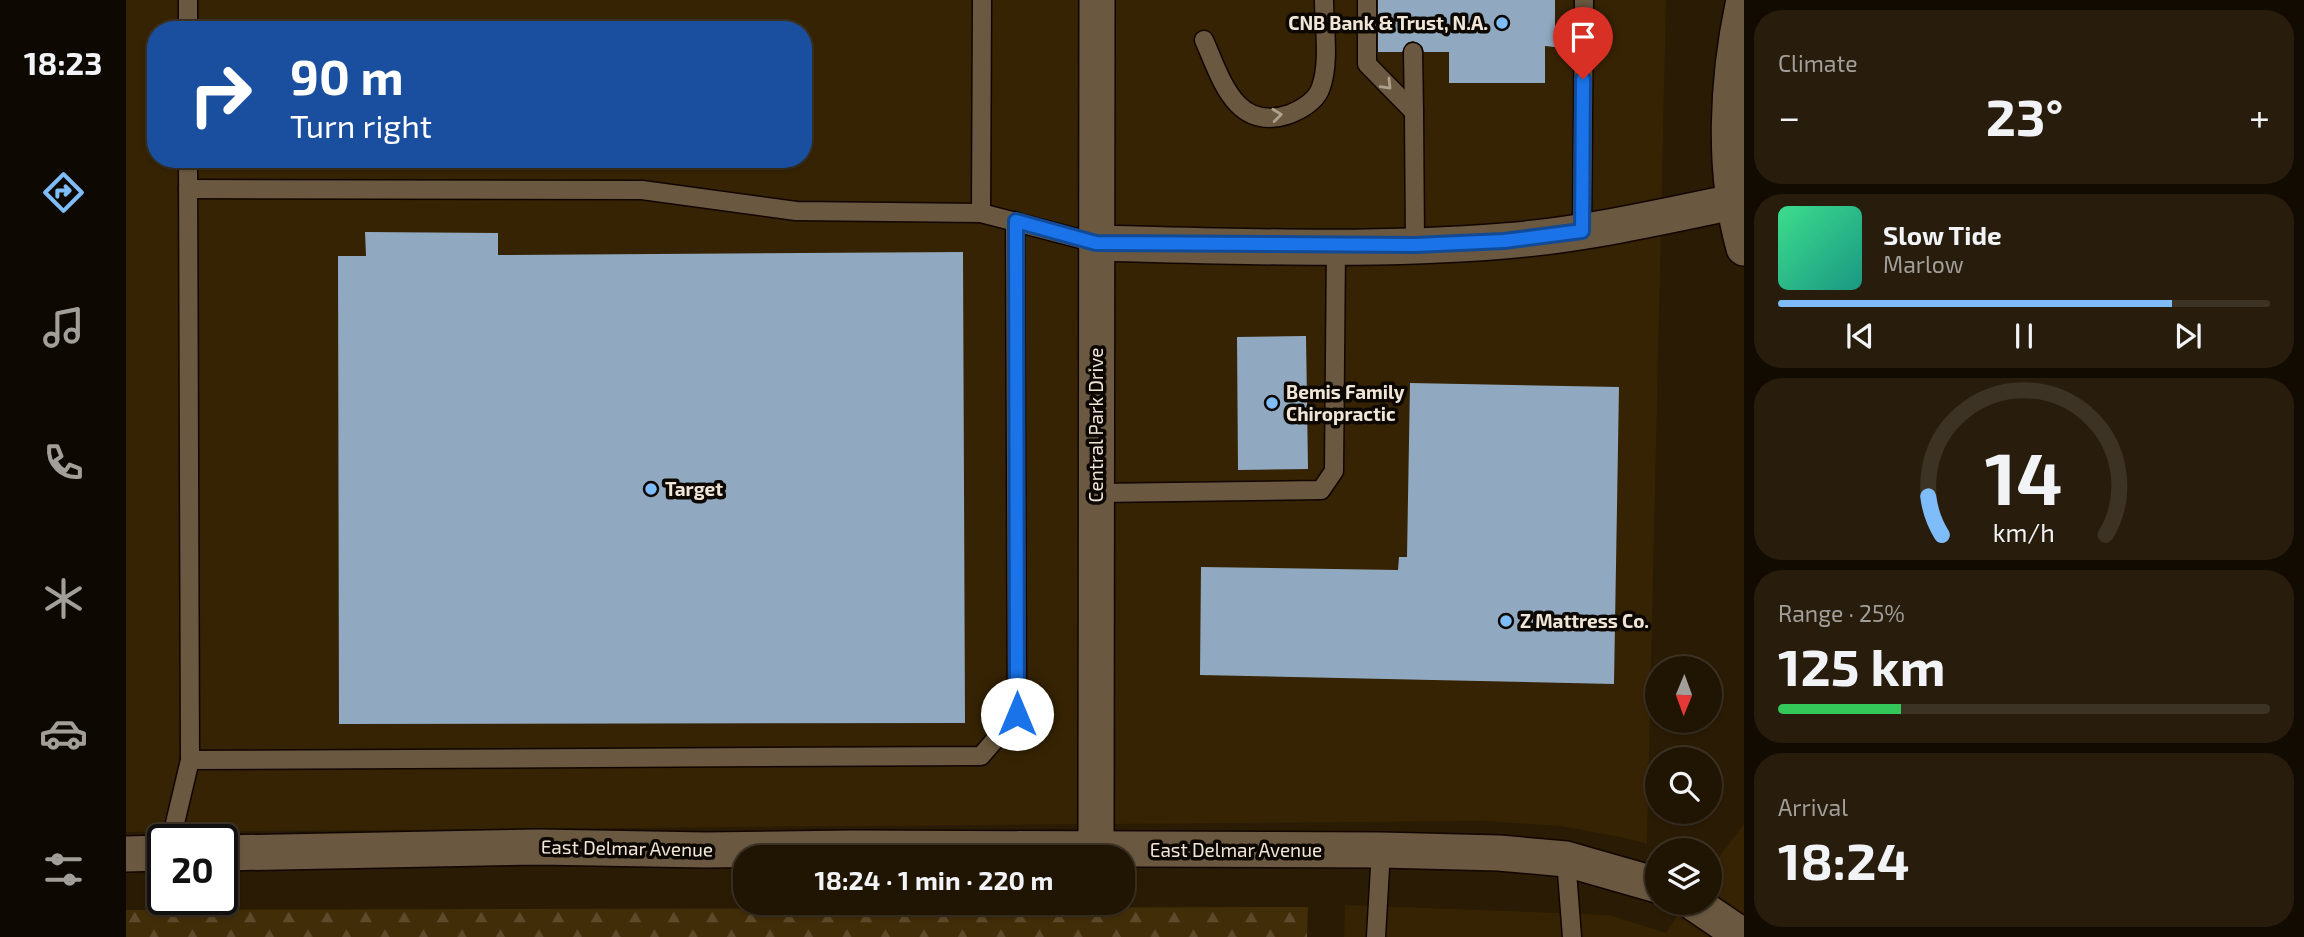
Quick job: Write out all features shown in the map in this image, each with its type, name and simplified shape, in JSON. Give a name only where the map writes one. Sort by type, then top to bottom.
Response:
[{"type":"street","name":"Central Park Drive","points":[[1096,845],[1097,0]]},
{"type":"street","points":[[1744,0],[1734,45],[1729,103],[1734,202],[1744,248]]},
{"type":"street","points":[[1096,243],[1336,246],[1504,241],[1582,231],[1734,202]]},
{"type":"street","name":"East Delmar Avenue","points":[[238,852],[539,847],[733,848]]},
{"type":"street","name":"East Delmar Avenue","points":[[1135,850],[1381,849],[1499,853],[1566,859],[1645,882]]},
{"type":"street","points":[[126,854],[147,853]]},
{"type":"street","points":[[1712,915],[1744,937]]},
{"type":"lane","points":[[188,0],[188,21]]},
{"type":"lane","points":[[981,212],[982,0]]},
{"type":"lane","points":[[1203,40],[1232,101],[1254,116],[1280,117],[1304,108],[1321,89],[1324,64],[1324,0]]},
{"type":"lane","points":[[1367,0],[1367,64],[1414,112]]},
{"type":"lane","points":[[1582,231],[1584,0]]},
{"type":"lane","points":[[1413,52],[1415,245]]},
{"type":"lane","points":[[175,824],[190,760],[188,168]]},
{"type":"lane","points":[[188,189],[642,190],[796,211],[981,212],[1096,243]]},
{"type":"lane","points":[[190,760],[981,755],[1017,714],[1016,221]]},
{"type":"lane","points":[[1096,493],[1321,490],[1334,471],[1336,246]]},
{"type":"lane","points":[[1376,937],[1381,849]]},
{"type":"lane","points":[[1566,859],[1572,937]]},
{"type":"shaded area","points":[[126,0],[1666,0],[1651,656],[1645,656],[1645,733],[1649,733],[1649,747],[1645,747],[1647,838],[1645,843],[1561,826],[1487,821],[238,831],[238,824],[147,824],[147,832],[126,832]]},
{"type":"shaded area","points":[[1744,824],[1744,937],[1344,937],[1345,905],[1609,915],[1666,933],[1678,915],[1722,915],[1722,853]]},
{"type":"green space","points":[[1135,907],[1308,907],[1307,937],[126,937],[126,910],[147,910],[147,915],[238,915],[238,910],[733,908],[733,915],[1135,915]]},
{"type":"building","name":"CNB Bank & Trust, N.A.","points":[[1378,0],[1555,0],[1555,47],[1545,46],[1545,83],[1449,83],[1449,52],[1424,52],[1422,46],[1413,41],[1407,43],[1402,52],[1378,52]]},
{"type":"building","name":"Target","points":[[365,232],[498,233],[498,255],[963,252],[965,723],[339,724],[338,256],[366,256]]},
{"type":"building","name":"Bemis Family Chiropractic","points":[[1306,336],[1308,469],[1238,470],[1237,337]]},
{"type":"building","points":[[1410,383],[1619,387],[1614,684],[1200,675],[1201,567],[1398,570],[1399,557],[1407,557]]},
{"type":"place","name":"CNB Bank & Trust, N.A.","points":[[1502,23]]},
{"type":"place","name":"Bemis Family Chiropractic","points":[[1272,403]]},
{"type":"place","name":"Target","points":[[651,489]]},
{"type":"place","name":"Z Mattress Co.","points":[[1506,621]]},
{"type":"route","points":[[1017,714],[1016,221],[1096,243],[1209,245],[1415,245],[1504,241],[1582,231],[1583,79]]}]
